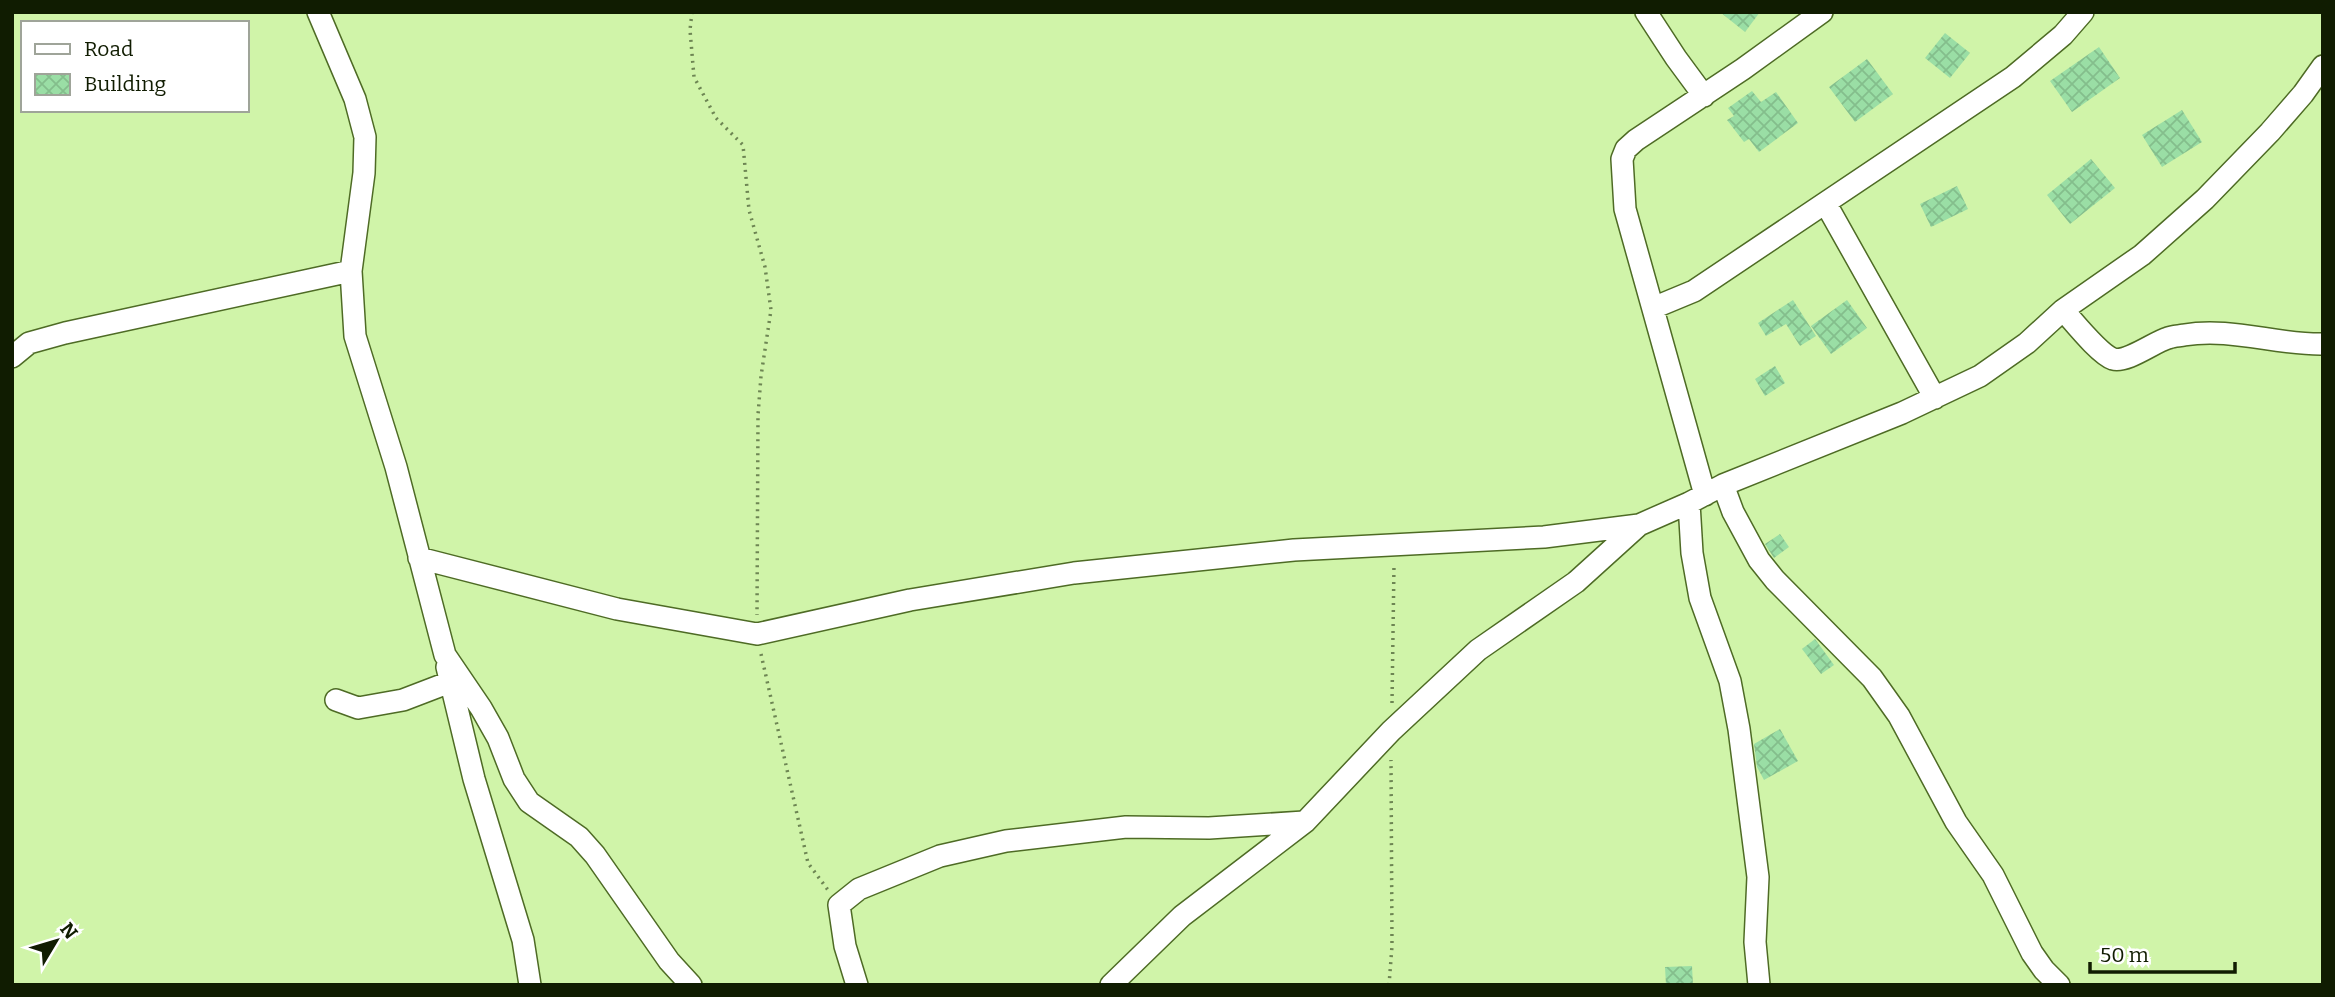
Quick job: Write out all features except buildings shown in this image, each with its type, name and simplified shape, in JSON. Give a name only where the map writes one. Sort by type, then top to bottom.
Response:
[{"type":"street","points":[[318,12],[355,99],[365,137],[364,173],[351,271],[355,336],[396,467],[474,779],[523,940],[530,985]]},
{"type":"street","points":[[1646,12],[1704,96]]},
{"type":"street","points":[[1759,985],[1755,942],[1758,877],[1739,729],[1730,681],[1700,598],[1692,554],[1706,494],[1625,209],[1622,159],[1626,149],[1636,141],[1822,12]]},
{"type":"street","points":[[1653,308],[1694,291],[2013,77],[2063,35],[2083,12]]},
{"type":"street","points":[[1111,985],[1182,916],[1305,822],[1391,731],[1478,650],[1576,582],[1639,525],[1706,494],[1902,413],[1980,376],[2028,343],[2063,310],[2142,255],[2205,199],[2270,132],[2323,66]]},
{"type":"street","points":[[1826,204],[1935,398]]},
{"type":"street","points":[[12,357],[29,343],[65,332],[351,271]]},
{"type":"street","points":[[2063,310],[2113,359],[2123,359],[2168,338],[2200,332],[2233,333],[2283,342],[2323,344]]},
{"type":"street","points":[[1706,494],[1733,512],[1759,560],[1774,580],[1872,678],[1899,716],[1956,822],[1993,874],[2032,953],[2043,970],[2059,985]]},
{"type":"street","points":[[419,558],[617,609],[757,635],[910,600],[1074,573],[1294,550],[1544,537],[1639,525]]},
{"type":"street","points":[[445,655],[481,708],[498,738],[514,779],[529,802],[579,837],[595,855],[669,961],[691,985]]},
{"type":"street","points":[[336,701],[358,708],[403,700],[450,682]]},
{"type":"street","points":[[857,985],[845,946],[839,905],[859,889],[940,856],[1006,841],[1126,827],[1209,828],[1305,822]]},
{"type":"path","points":[[692,12],[690,30],[694,77],[716,118],[743,145],[749,210],[765,267],[771,310],[758,415],[757,635],[808,863],[839,905]]},
{"type":"path","points":[[1389,985],[1392,946],[1394,544]]}]
